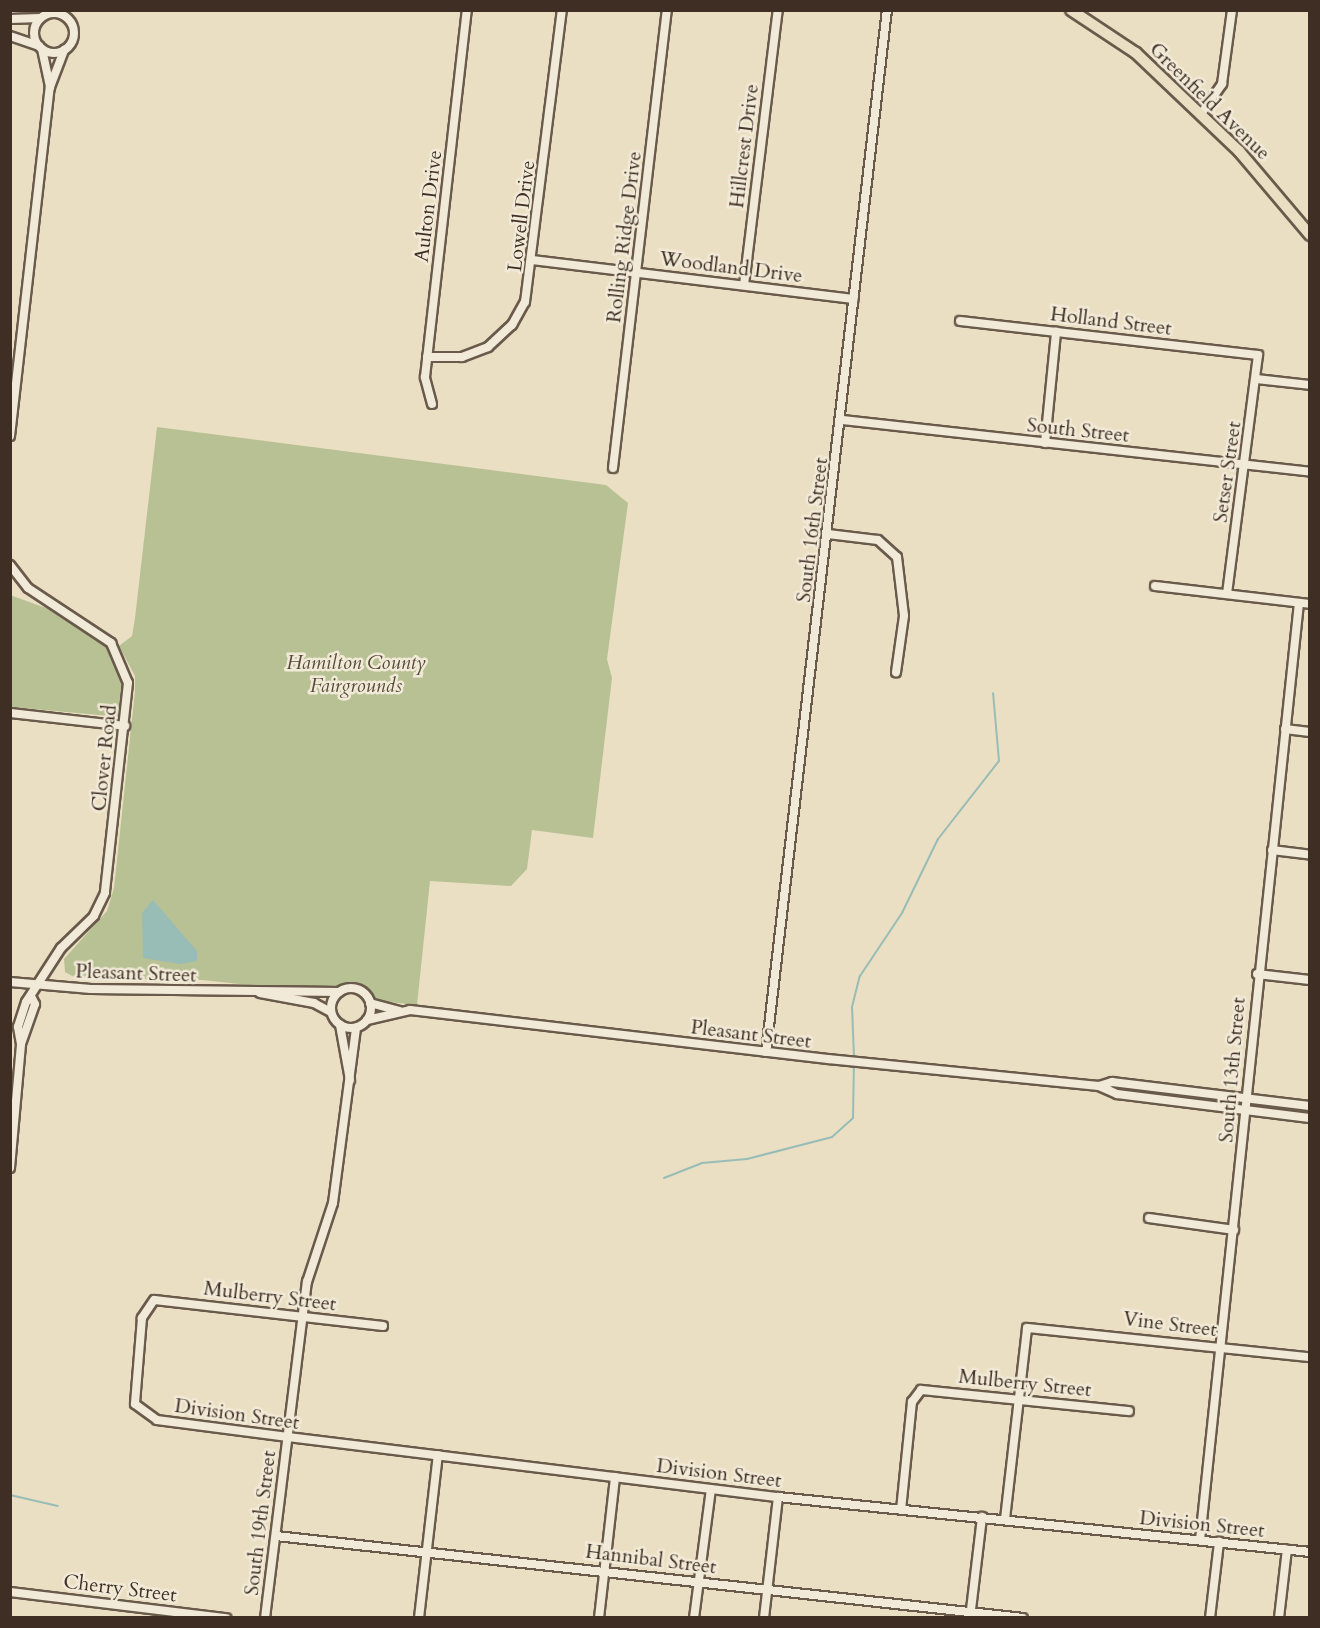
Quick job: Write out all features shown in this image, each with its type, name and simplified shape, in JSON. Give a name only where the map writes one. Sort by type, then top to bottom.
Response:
[{"type":"main road","name":"Greenfield Avenue","points":[[1071,10],[1119,39],[1200,114],[1310,235]]},
{"type":"street","points":[[10,436],[50,87],[64,50],[74,33],[68,10]]},
{"type":"street","name":"Aulton Drive","points":[[432,404],[425,377],[467,10]]},
{"type":"street","name":"Lowell Drive","points":[[427,357],[462,357],[499,340],[525,302],[562,10]]},
{"type":"street","name":"Rolling Ridge Drive","points":[[613,468],[667,10]]},
{"type":"street","name":"Hillcrest Drive","points":[[744,285],[778,10]]},
{"type":"street","name":"South 16th Street","points":[[766,1052],[842,420],[887,10]]},
{"type":"street","points":[[1200,114],[1222,84],[1232,10]]},
{"type":"street","points":[[10,19],[53,13],[69,20]]},
{"type":"street","points":[[43,15],[34,35],[40,47],[50,87]]},
{"type":"street","points":[[10,36],[40,47],[64,50]]},
{"type":"street","name":"Woodland Drive","points":[[532,260],[854,299]]},
{"type":"street","name":"Holland Street","points":[[960,321],[1258,355]]},
{"type":"street","points":[[1046,443],[1056,332]]},
{"type":"street","name":"Setser Street","points":[[1227,593],[1258,355]]},
{"type":"street","points":[[1256,379],[1310,385]]},
{"type":"street","name":"South Street","points":[[842,420],[1310,472]]},
{"type":"street","points":[[828,534],[878,540],[897,557],[904,624],[897,672]]},
{"type":"street","name":"Clover Road","points":[[10,565],[28,588],[117,650],[128,683],[125,726],[102,902],[37,986],[19,1021],[21,1044],[10,1168]]},
{"type":"street","points":[[1155,586],[1310,604]]},
{"type":"street","name":"South 13th Street","points":[[1200,1540],[1234,1230],[1257,974],[1299,603]]},
{"type":"street","points":[[10,713],[125,726]]},
{"type":"street","points":[[1285,729],[1310,732]]},
{"type":"street","points":[[1272,850],[1310,855]]},
{"type":"street","points":[[1257,974],[1310,980]]},
{"type":"street","name":"Pleasant Street","points":[[10,982],[37,986],[260,993],[339,992]]},
{"type":"street","points":[[357,989],[370,1003],[367,1020],[356,1028],[340,1025],[332,1012],[339,992],[357,989]]},
{"type":"street","name":"Pleasant Street","points":[[260,993],[314,1003],[332,1012]]},
{"type":"street","name":"Pleasant Street","points":[[370,1003],[400,1011],[766,1052],[1099,1086],[1112,1082],[1310,1106]]},
{"type":"street","name":"Pleasant Street","points":[[367,1020],[400,1011]]},
{"type":"street","name":"South 19th Street","points":[[340,1025],[350,1080]]},
{"type":"street","name":"South 19th Street","points":[[265,1617],[310,1264],[333,1203],[356,1028]]},
{"type":"street","name":"Pleasant Street","points":[[1099,1086],[1110,1093],[1310,1118]]},
{"type":"street","points":[[1149,1218],[1234,1230]]},
{"type":"street","name":"Mulberry Street","points":[[134,1401],[142,1318],[154,1300],[383,1326]]},
{"type":"street","name":"Vine Street","points":[[1018,1399],[1027,1328],[1310,1357]]},
{"type":"street","name":"Mulberry Street","points":[[901,1510],[912,1402],[918,1392],[1018,1399],[1129,1411]]},
{"type":"street","points":[[1005,1519],[1018,1399]]},
{"type":"street","name":"Division Street","points":[[134,1401],[143,1414],[157,1420],[288,1437],[778,1497],[1310,1552]]},
{"type":"street","points":[[419,1617],[438,1455]]},
{"type":"street","points":[[598,1617],[615,1478]]},
{"type":"street","points":[[694,1617],[711,1489]]},
{"type":"street","points":[[764,1617],[778,1497]]},
{"type":"street","points":[[970,1615],[982,1517]]},
{"type":"street","name":"Hannibal Street","points":[[276,1536],[604,1570],[970,1615],[1023,1617]]},
{"type":"street","points":[[1210,1617],[1219,1542]]},
{"type":"street","points":[[1280,1617],[1287,1550]]},
{"type":"street","name":"Cherry Street","points":[[10,1592],[226,1617]]},
{"type":"green space","name":"Hamilton County Fairgrounds","points":[[157,427],[606,485],[628,503],[607,659],[612,678],[593,838],[532,830],[527,869],[511,886],[430,881],[417,1005],[379,1001],[357,986],[317,992],[202,980],[76,978],[65,972],[64,959],[107,911],[114,888],[135,691],[135,676],[119,646],[132,636]]},
{"type":"green space","points":[[10,595],[46,608],[109,649],[125,679],[121,717],[11,707]]},
{"type":"water","points":[[153,900],[197,951],[197,961],[181,964],[143,958],[142,913]]},
{"type":"waterway","points":[[854,1058],[852,1007],[860,976],[902,913],[938,839],[999,761],[993,693]]},
{"type":"waterway","points":[[664,1178],[702,1163],[747,1159],[832,1137],[853,1118],[854,1063]]},
{"type":"waterway","points":[[10,1495],[58,1506]]}]
